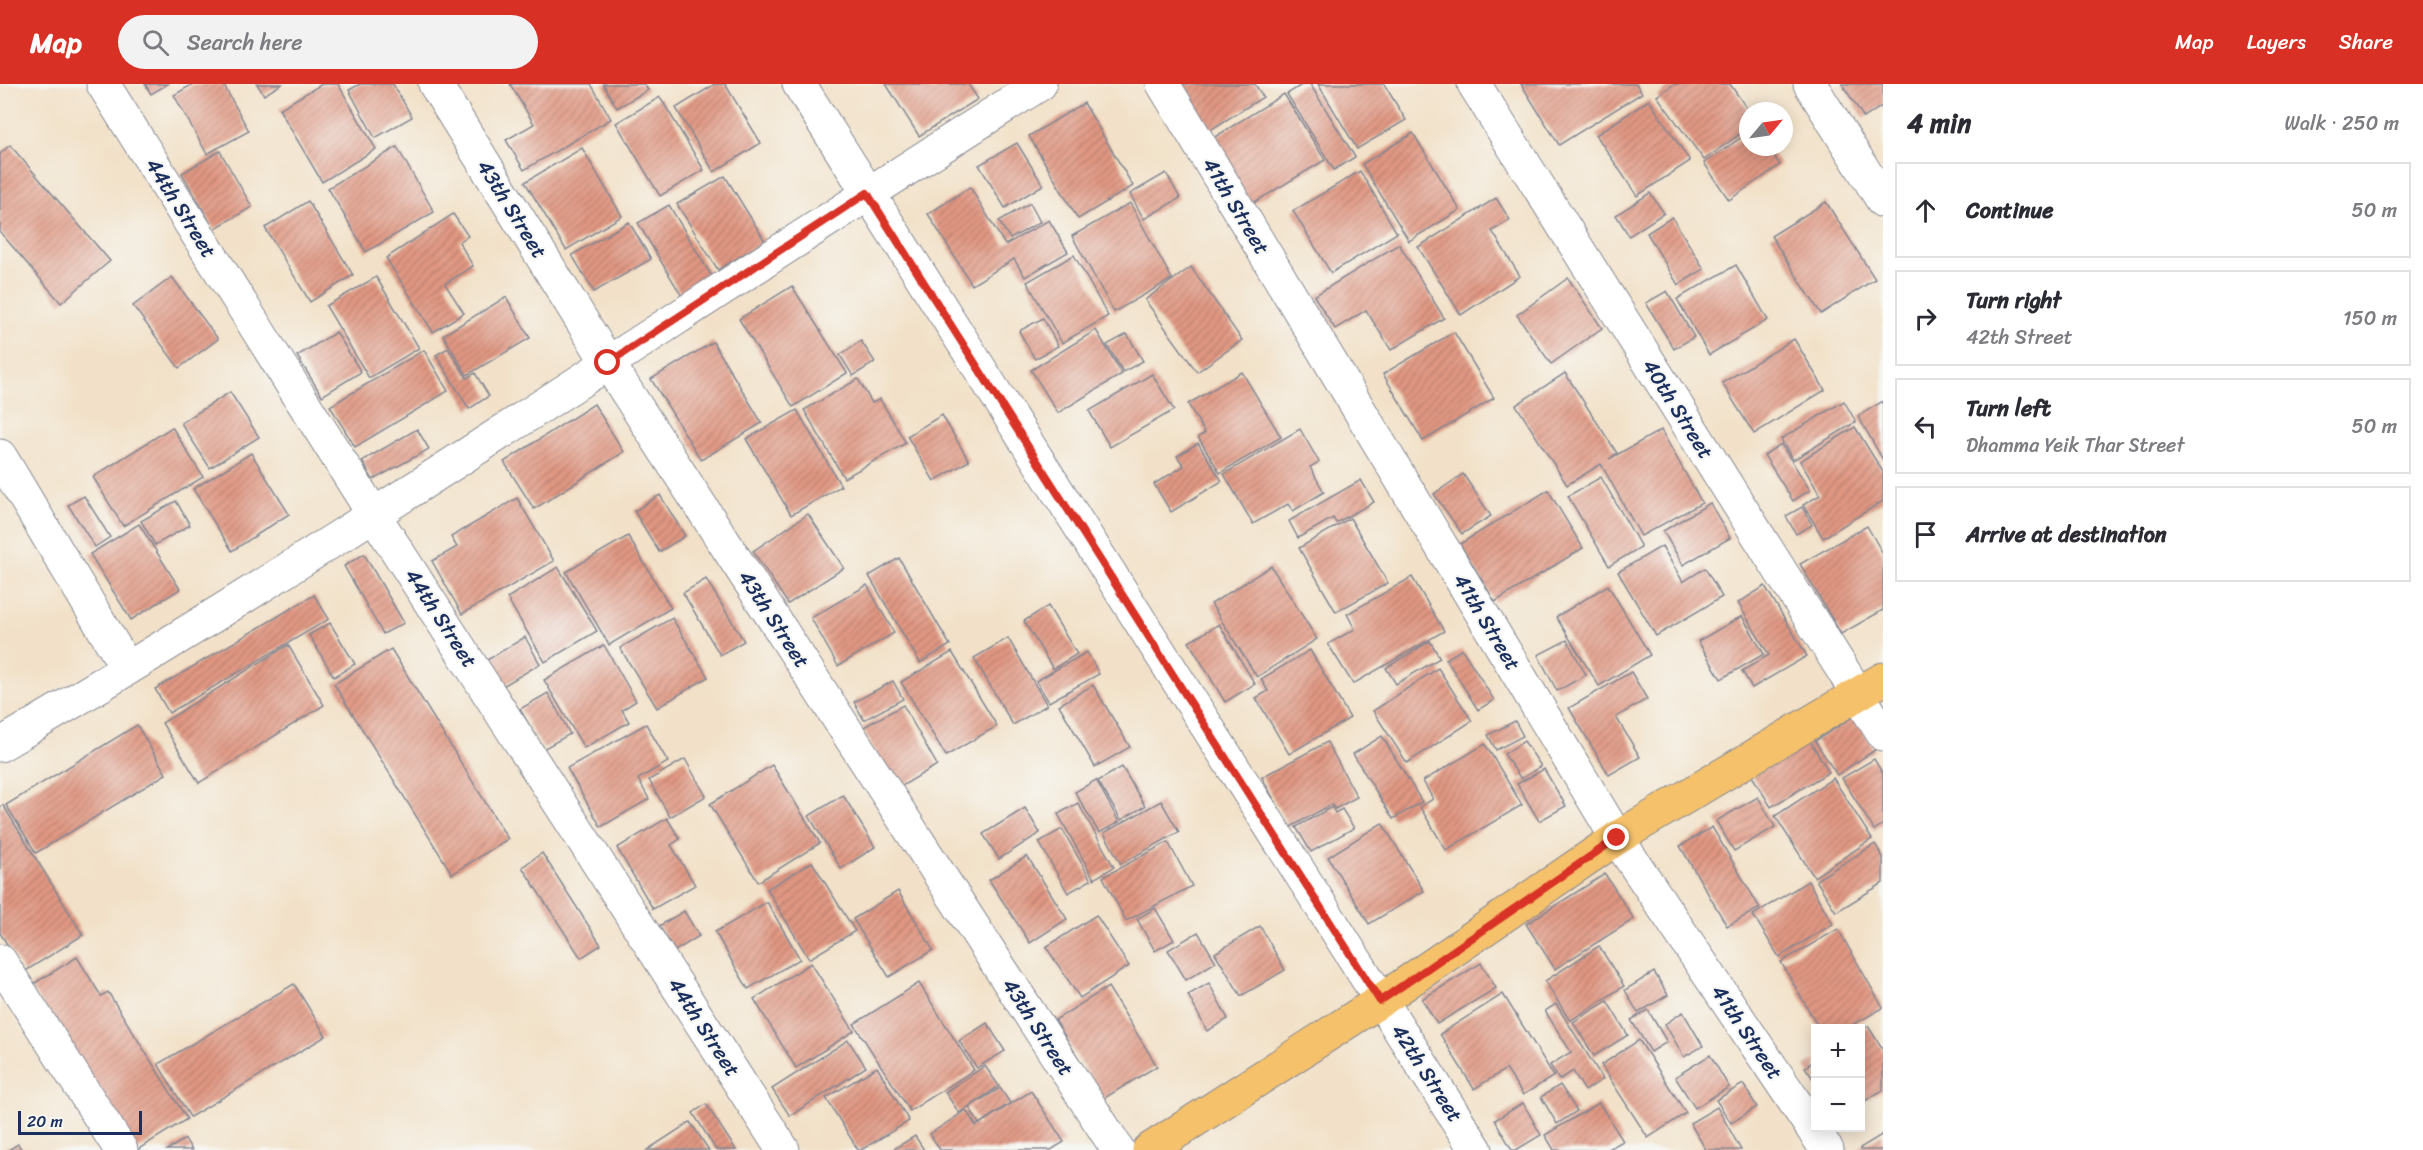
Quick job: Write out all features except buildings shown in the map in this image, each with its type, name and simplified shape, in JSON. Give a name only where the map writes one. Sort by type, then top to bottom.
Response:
[{"type":"main road","points":[[1149,1150],[1380,1001],[1617,838],[1870,687]]},
{"type":"street","name":"44th Street","points":[[103,84],[374,515],[783,1150]]},
{"type":"street","name":"43th Street","points":[[435,84],[608,363],[1118,1150]]},
{"type":"street","name":"42th Street","points":[[799,84],[1476,1150]]},
{"type":"street","points":[[0,745],[374,515],[867,193],[1040,84]]},
{"type":"street","name":"41th Street","points":[[1163,84],[1617,838],[1827,1150]]},
{"type":"street","name":"40th Street","points":[[1474,84],[1870,687],[1883,734]]},
{"type":"street","points":[[1810,84],[1883,201]]},
{"type":"street","points":[[0,456],[127,668]]},
{"type":"street","points":[[0,961],[121,1150]]},
{"type":"route","points":[[608,363],[867,193],[1380,1001],[1617,838]]}]
